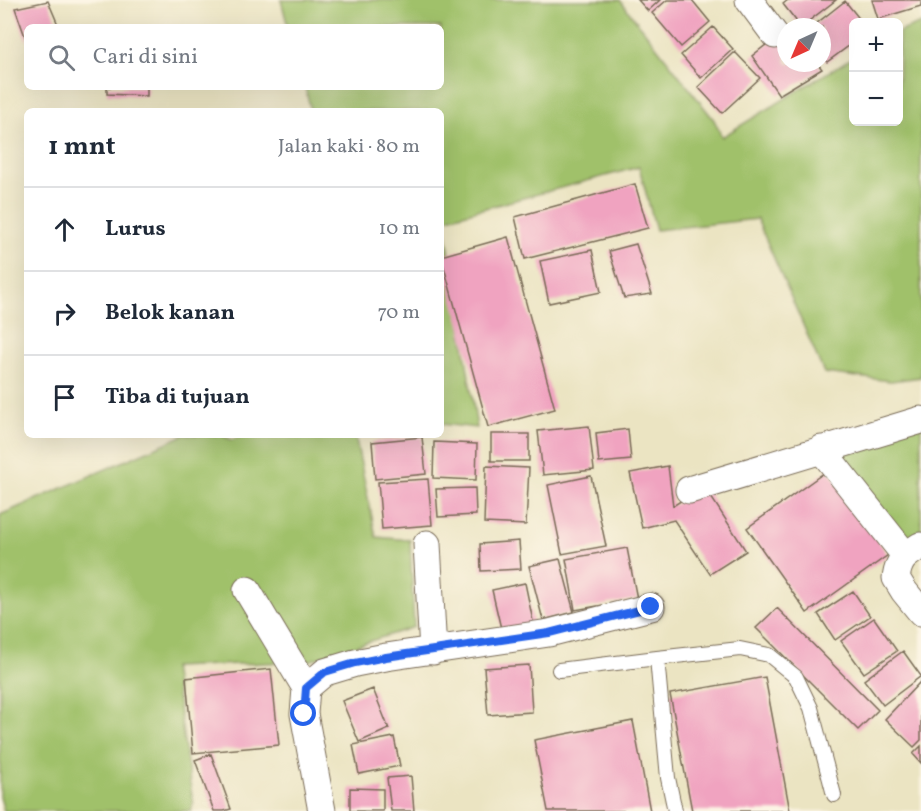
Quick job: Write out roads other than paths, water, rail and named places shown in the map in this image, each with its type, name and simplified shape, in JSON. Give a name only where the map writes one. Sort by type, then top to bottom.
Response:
[{"type":"street","points":[[749,0],[775,34]]},
{"type":"street","points":[[688,490],[921,420]]},
{"type":"street","points":[[821,449],[913,550],[898,565],[896,578],[921,612]]},
{"type":"street","points":[[427,544],[433,651]]},
{"type":"street","points":[[247,590],[306,688],[304,714],[322,811]]},
{"type":"street","points":[[306,688],[325,672],[355,663],[549,633],[651,607]]},
{"type":"lane","points":[[560,670],[740,649],[769,655],[796,677],[811,708],[834,795]]},
{"type":"lane","points":[[657,658],[668,778],[675,811]]}]
